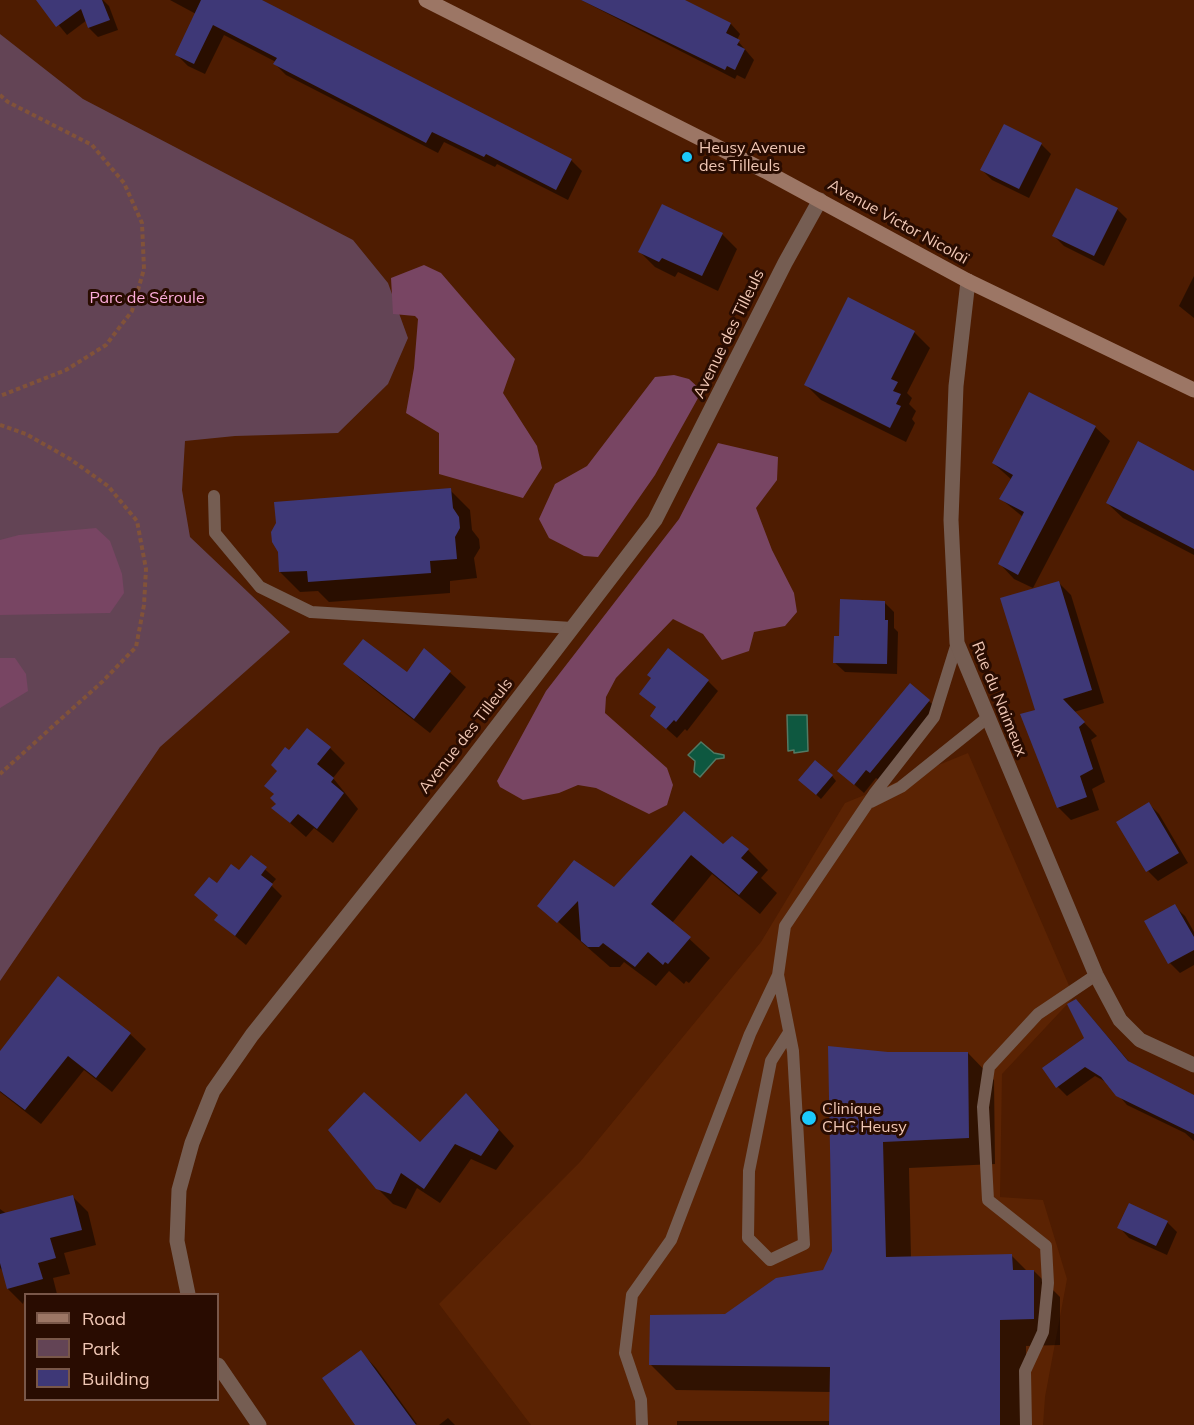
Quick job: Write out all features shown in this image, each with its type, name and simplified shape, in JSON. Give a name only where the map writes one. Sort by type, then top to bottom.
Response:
[{"type":"street","name":"Avenue Victor Nicolaï","points":[[426,0],[820,200],[968,281],[1194,390]]},
{"type":"street","name":"Avenue des Tilleuls","points":[[188,1293],[177,1241],[179,1190],[192,1143],[213,1091],[252,1035],[655,520],[785,263],[820,200]]},
{"type":"street","name":"Rue du Naimeux","points":[[968,281],[956,386],[951,520],[957,643],[1096,975],[1120,1020],[1140,1040],[1194,1065]]},
{"type":"street","points":[[219,1366],[259,1425]]},
{"type":"lane","points":[[214,496],[215,533],[261,587],[310,612],[572,628]]},
{"type":"lane","points":[[642,1425],[641,1400],[625,1353],[632,1295],[671,1240],[750,1034],[778,975],[785,926],[870,802],[934,717],[957,643]]},
{"type":"lane","points":[[870,802],[901,787],[987,718]]},
{"type":"lane","points":[[778,975],[793,1051],[804,1244],[770,1260],[748,1238],[750,1171],[771,1061],[788,1034]]},
{"type":"lane","points":[[1026,1425],[1025,1371],[1043,1332],[1048,1282],[1046,1246],[988,1200],[983,1107],[989,1067],[1038,1014],[1096,975]]},
{"type":"path","points":[[0,95],[8,102],[92,145],[124,183],[142,223],[144,269],[132,311],[106,345],[66,370],[0,396]]},
{"type":"path","points":[[0,425],[26,434],[70,459],[108,486],[137,521],[146,569],[144,605],[136,647],[103,681],[0,774]]},
{"type":"shaded area","points":[[424,265],[441,273],[515,359],[503,393],[537,446],[542,468],[523,498],[439,474],[439,433],[406,413],[414,368],[418,319],[415,316],[393,314],[391,278]]},
{"type":"shaded area","points":[[674,375],[689,379],[702,391],[655,475],[598,557],[584,556],[549,538],[539,519],[555,484],[587,466],[655,377]]},
{"type":"shaded area","points":[[718,443],[778,457],[777,480],[756,508],[772,550],[794,593],[797,612],[785,626],[754,632],[749,651],[722,660],[703,634],[673,619],[616,678],[606,697],[605,713],[667,768],[673,785],[667,805],[649,814],[596,788],[578,785],[559,793],[523,800],[500,787],[497,781],[546,691],[679,519]]},
{"type":"shaded area","points":[[96,528],[110,541],[122,574],[124,593],[110,613],[0,615],[0,540],[19,535]]},
{"type":"shaded area","points":[[0,658],[15,658],[26,674],[28,691],[0,708]]},
{"type":"shaded area","points":[[787,715],[807,715],[808,751],[794,753],[794,750],[788,751]]},
{"type":"shaded area","points":[[701,742],[714,753],[724,755],[724,758],[716,759],[700,777],[694,772],[695,761],[688,755]]},
{"type":"shaded area","name":"Clinique CHC Heusy","points":[[968,753],[1074,997],[1002,1074],[1000,1197],[1043,1200],[1067,1279],[1045,1397],[1043,1425],[531,1425],[439,1304],[580,1162],[761,942],[845,803]]},
{"type":"green space","name":"Parc de Séroule","points":[[0,34],[83,99],[353,240],[388,283],[408,338],[388,384],[338,433],[235,436],[185,441],[182,490],[190,537],[290,632],[160,747],[0,981]]},
{"type":"building","points":[[36,0],[102,0],[110,20],[88,28],[81,9],[56,27]]},
{"type":"building","points":[[201,0],[262,0],[572,159],[556,190],[486,154],[484,157],[432,132],[426,143],[273,64],[277,58],[213,25],[194,64],[175,55]]},
{"type":"building","points":[[581,0],[685,0],[731,23],[726,33],[740,40],[737,45],[745,49],[735,70],[727,66],[725,70]]},
{"type":"building","points":[[1004,124],[1042,143],[1019,189],[980,170]]},
{"type":"building","points":[[1076,188],[1118,208],[1094,256],[1052,236]]},
{"type":"building","points":[[662,204],[723,233],[702,276],[662,258],[659,262],[638,252]]},
{"type":"building","points":[[848,297],[915,331],[891,379],[898,382],[893,391],[901,394],[896,404],[901,406],[890,428],[804,385]]},
{"type":"building","points":[[1029,392],[1096,426],[1018,575],[998,564],[1024,512],[999,499],[1013,475],[992,463]]},
{"type":"building","points":[[1138,441],[1194,471],[1194,549],[1106,503]]},
{"type":"building","points":[[451,488],[453,508],[459,517],[460,528],[455,537],[457,559],[430,561],[431,573],[308,582],[307,571],[279,572],[278,552],[272,542],[271,532],[276,523],[274,502]]},
{"type":"building","points":[[1059,581],[1092,690],[1063,699],[1085,722],[1079,727],[1093,769],[1080,776],[1087,797],[1057,808],[1020,714],[1035,710],[1000,598]]},
{"type":"building","points":[[840,599],[885,601],[885,620],[888,620],[887,664],[833,663],[834,636],[839,636]]},
{"type":"building","points":[[363,639],[407,672],[424,648],[451,671],[414,719],[343,664]]},
{"type":"building","points":[[668,648],[709,680],[676,722],[674,720],[666,729],[650,716],[656,707],[639,694],[651,678],[647,675]]},
{"type":"building","points":[[910,683],[930,700],[870,773],[866,770],[854,785],[837,771]]},
{"type":"building","points":[[307,728],[331,747],[317,764],[334,778],[331,782],[344,793],[317,829],[298,814],[290,823],[271,808],[276,804],[270,798],[274,794],[264,786],[277,771],[271,765],[285,747],[289,750]]},
{"type":"building","points":[[815,760],[833,775],[816,795],[798,780]]},
{"type":"building","points":[[1149,802],[1179,853],[1146,872],[1116,822]]},
{"type":"building","points":[[684,811],[723,844],[732,836],[749,849],[741,858],[758,872],[739,895],[691,855],[651,904],[691,937],[668,964],[665,962],[663,965],[648,952],[635,967],[603,943],[599,947],[588,947],[581,941],[578,901],[557,923],[537,906],[574,860],[614,887]]},
{"type":"building","points":[[251,855],[267,867],[261,875],[273,884],[235,936],[214,920],[218,915],[194,895],[209,877],[217,883],[231,864],[239,870]]},
{"type":"building","points":[[1175,904],[1194,937],[1194,950],[1168,964],[1144,921]]},
{"type":"building","points":[[58,976],[131,1033],[96,1078],[68,1056],[25,1110],[0,1091],[0,1051]]},
{"type":"building","points":[[1076,999],[1128,1061],[1194,1095],[1194,1134],[1116,1096],[1101,1077],[1085,1067],[1056,1088],[1042,1068],[1084,1038],[1067,1004]]},
{"type":"building","points":[[828,1046],[888,1052],[968,1052],[969,1138],[883,1142],[886,1257],[1012,1254],[1013,1270],[1034,1270],[1034,1319],[1000,1320],[1000,1425],[829,1425],[830,1367],[649,1365],[650,1315],[725,1314],[776,1278],[823,1270],[832,1251]]},
{"type":"building","points":[[364,1092],[420,1142],[466,1093],[499,1130],[481,1156],[455,1144],[424,1189],[401,1173],[391,1194],[376,1189],[328,1130]]},
{"type":"building","points":[[73,1195],[82,1230],[50,1238],[56,1258],[38,1263],[43,1279],[7,1289],[0,1263],[0,1214]]},
{"type":"building","points":[[1129,1203],[1168,1221],[1156,1246],[1117,1228]]},
{"type":"building","points":[[361,1350],[416,1425],[355,1425],[322,1378]]},
{"type":"place","name":"Heusy Avenue des Tilleuls","points":[[687,157]]},
{"type":"place","name":"Clinique CHC Heusy","points":[[809,1118]]}]
